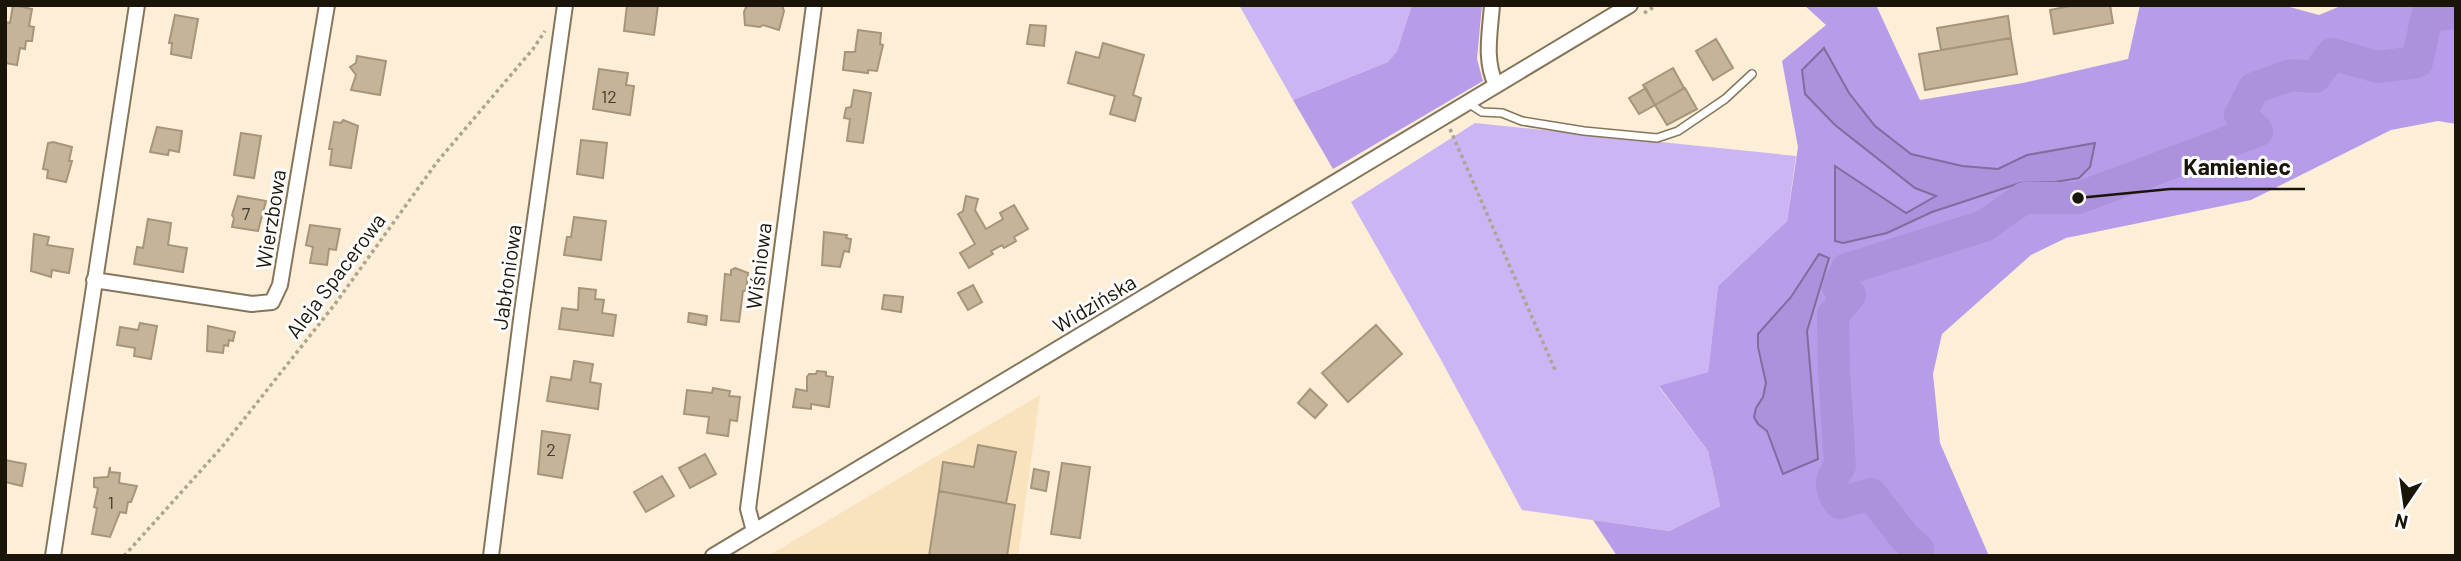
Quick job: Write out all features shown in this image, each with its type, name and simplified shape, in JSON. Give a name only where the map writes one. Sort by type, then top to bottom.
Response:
[{"type":"street","points":[[53,556],[137,5]]},
{"type":"street","name":"Wierzbowa","points":[[94,280],[252,304],[272,302],[280,285],[327,5]]},
{"type":"street","name":"Jabłoniowa","points":[[491,556],[565,5]]},
{"type":"street","name":"Wiśniowa","points":[[754,531],[748,509],[814,5]]},
{"type":"street","points":[[1492,5],[1488,54],[1489,71],[1496,85]]},
{"type":"street","name":"Widzińska","points":[[713,556],[1630,5]]},
{"type":"lane","points":[[1468,103],[1482,113],[1502,113],[1522,121],[1584,131],[1657,138],[1678,131],[1725,99],[1752,75]]},
{"type":"path","name":"Aleja Spacerowa","points":[[124,556],[222,447],[335,304],[438,162],[533,49],[547,27]]},
{"type":"path","points":[[1444,118],[1555,370]]},
{"type":"shaded area","points":[[1239,5],[1412,5],[1397,51],[1388,62],[1293,100]]},
{"type":"shaded area","points":[[1412,5],[1482,5],[1477,59],[1483,81],[1333,169],[1293,100],[1388,62],[1397,51]]},
{"type":"shaded area","points":[[1804,5],[1876,5],[1920,100],[2023,83],[2128,59],[2140,5],[2282,5],[2319,15],[2343,5],[2456,5],[2456,124],[2438,121],[2391,130],[2251,200],[2066,238],[2031,255],[1942,334],[1933,374],[1940,443],[1989,556],[1617,556],[1593,520],[1669,531],[1720,506],[1708,451],[1659,386],[1708,372],[1718,286],[1787,221],[1798,147],[1782,61],[1826,25]]},
{"type":"shaded area","points":[[1824,48],[1849,93],[1875,126],[1911,154],[1962,166],[1998,169],[2027,155],[2095,143],[2090,167],[2079,178],[2020,183],[1932,212],[1887,233],[1843,243],[1835,241],[1835,166],[1906,213],[1936,196],[1915,188],[1835,125],[1805,94],[1802,70]]},
{"type":"shaded area","points":[[1475,123],[1796,156],[1787,221],[1718,286],[1708,372],[1659,387],[1708,451],[1720,506],[1669,531],[1522,510],[1351,202]]},
{"type":"shaded area","points":[[1819,254],[1829,258],[1807,331],[1818,459],[1783,474],[1767,431],[1754,417],[1766,383],[1758,334],[1791,297]]},
{"type":"shaded area","points":[[1040,395],[1018,556],[768,556]]},
{"type":"building","points":[[13,5],[32,9],[29,26],[34,27],[32,41],[26,41],[25,49],[20,48],[17,65],[5,63],[5,22],[10,23]]},
{"type":"building","points":[[627,5],[658,5],[654,35],[624,31]]},
{"type":"building","points":[[747,5],[782,5],[784,11],[779,30],[763,25],[745,25],[744,12]]},
{"type":"building","points":[[2075,5],[2110,5],[2113,23],[2054,34],[2050,10]]},
{"type":"building","points":[[175,15],[198,19],[191,58],[171,54],[172,43],[169,43]]},
{"type":"building","points":[[2008,16],[2011,38],[1941,50],[1937,28]]},
{"type":"building","points":[[1030,25],[1046,26],[1044,46],[1027,44]]},
{"type":"building","points":[[858,30],[881,33],[880,44],[883,45],[877,71],[868,70],[868,73],[843,70],[845,52],[855,52]]},
{"type":"building","points":[[2011,38],[2017,74],[1925,90],[1919,54]]},
{"type":"building","points":[[1716,39],[1733,68],[1713,80],[1696,51]]},
{"type":"building","points":[[1103,43],[1144,55],[1133,95],[1141,98],[1135,121],[1110,114],[1115,96],[1068,83],[1076,52],[1099,58]]},
{"type":"building","points":[[357,56],[386,61],[380,95],[351,90],[356,75],[350,67],[356,63]]},
{"type":"building","points":[[1673,68],[1684,88],[1655,105],[1643,85]]},
{"type":"building","points":[[599,69],[628,73],[626,85],[634,86],[630,115],[593,109]]},
{"type":"building","points":[[1646,88],[1655,105],[1639,114],[1629,98]]},
{"type":"building","points":[[1685,88],[1697,109],[1667,125],[1655,105]]},
{"type":"building","points":[[854,90],[871,93],[863,143],[847,141],[850,119],[844,118],[846,108],[851,107]]},
{"type":"building","points":[[343,120],[358,126],[351,168],[330,165],[332,149],[329,149],[334,122],[341,123]]},
{"type":"building","points":[[157,127],[182,131],[179,152],[169,150],[168,155],[150,152]]},
{"type":"building","points":[[241,133],[261,136],[254,178],[234,175]]},
{"type":"building","points":[[581,140],[607,143],[603,178],[577,174]]},
{"type":"building","points":[[48,143],[72,147],[69,161],[72,161],[66,182],[47,178],[48,170],[43,169]]},
{"type":"building","points":[[238,196],[266,201],[258,231],[232,227],[232,215]]},
{"type":"building","points":[[966,196],[978,199],[975,210],[986,229],[1003,219],[1000,213],[1014,205],[1028,229],[1014,237],[1016,241],[991,251],[993,254],[969,268],[960,253],[975,244],[958,214],[963,211]]},
{"type":"building","points":[[574,217],[606,221],[601,260],[564,255],[567,237],[571,237]]},
{"type":"building","points":[[148,219],[171,223],[168,245],[187,248],[183,272],[134,264],[137,247],[143,248]]},
{"type":"building","points":[[310,225],[340,229],[336,250],[329,249],[327,265],[310,263],[313,247],[306,245]]},
{"type":"building","points":[[824,232],[847,235],[846,238],[851,239],[849,252],[844,251],[840,267],[822,265]]},
{"type":"building","points":[[34,234],[49,237],[47,245],[73,249],[69,273],[52,270],[51,277],[31,271]]},
{"type":"building","points":[[735,268],[748,273],[739,322],[721,320],[725,274],[731,275],[731,270]]},
{"type":"building","points":[[973,285],[982,302],[968,310],[958,293]]},
{"type":"building","points":[[579,288],[596,290],[595,299],[604,300],[602,313],[616,315],[613,336],[559,329],[562,308],[578,310]]},
{"type":"building","points":[[884,295],[903,297],[901,312],[882,309]]},
{"type":"building","points":[[689,313],[707,316],[706,325],[688,322]]},
{"type":"building","points":[[140,323],[157,326],[151,359],[134,356],[135,348],[117,345],[120,327],[138,330]]},
{"type":"building","points":[[1376,325],[1402,354],[1348,402],[1322,373]]},
{"type":"building","points":[[208,326],[235,332],[233,341],[229,340],[228,346],[224,345],[223,353],[207,351]]},
{"type":"building","points":[[574,361],[593,364],[590,382],[601,384],[598,409],[547,401],[551,377],[571,380]]},
{"type":"building","points":[[817,371],[826,372],[826,376],[833,377],[829,407],[811,404],[811,409],[793,407],[796,389],[807,391],[807,377]]},
{"type":"building","points":[[713,388],[730,391],[729,396],[740,397],[737,421],[730,420],[728,436],[707,433],[709,417],[684,414],[687,390],[712,393]]},
{"type":"building","points":[[1310,389],[1327,405],[1315,418],[1298,403]]},
{"type":"building","points":[[542,431],[570,435],[562,478],[538,474]]},
{"type":"building","points":[[978,445],[1016,452],[1006,503],[939,491],[943,462],[974,467]]},
{"type":"building","points":[[705,454],[716,474],[690,488],[679,468]]},
{"type":"building","points":[[5,460],[26,464],[22,486],[5,482]]},
{"type":"building","points":[[1062,463],[1090,467],[1080,538],[1051,534]]},
{"type":"building","points":[[110,467],[110,472],[120,473],[119,483],[137,486],[131,502],[128,502],[126,513],[120,512],[110,537],[92,534],[98,488],[94,487],[94,478],[108,477]]},
{"type":"building","points":[[1034,469],[1049,472],[1046,491],[1031,488]]},
{"type":"building","points":[[662,476],[674,496],[646,512],[634,492]]},
{"type":"building","points":[[939,491],[1015,505],[1007,556],[929,556]]},
{"type":"waterway","points":[[1917,556],[1918,549],[1905,538],[1871,494],[1840,503],[1832,489],[1832,480],[1840,466],[1833,315],[1850,295],[1838,287],[1847,269],[1984,226],[2024,198],[2078,198],[2257,131],[2240,115],[2254,88],[2291,75],[2315,77],[2332,54],[2377,67],[2417,62],[2427,16],[2456,13]]},
{"type":"place","name":"Kamieniec","points":[[2078,198]]}]
